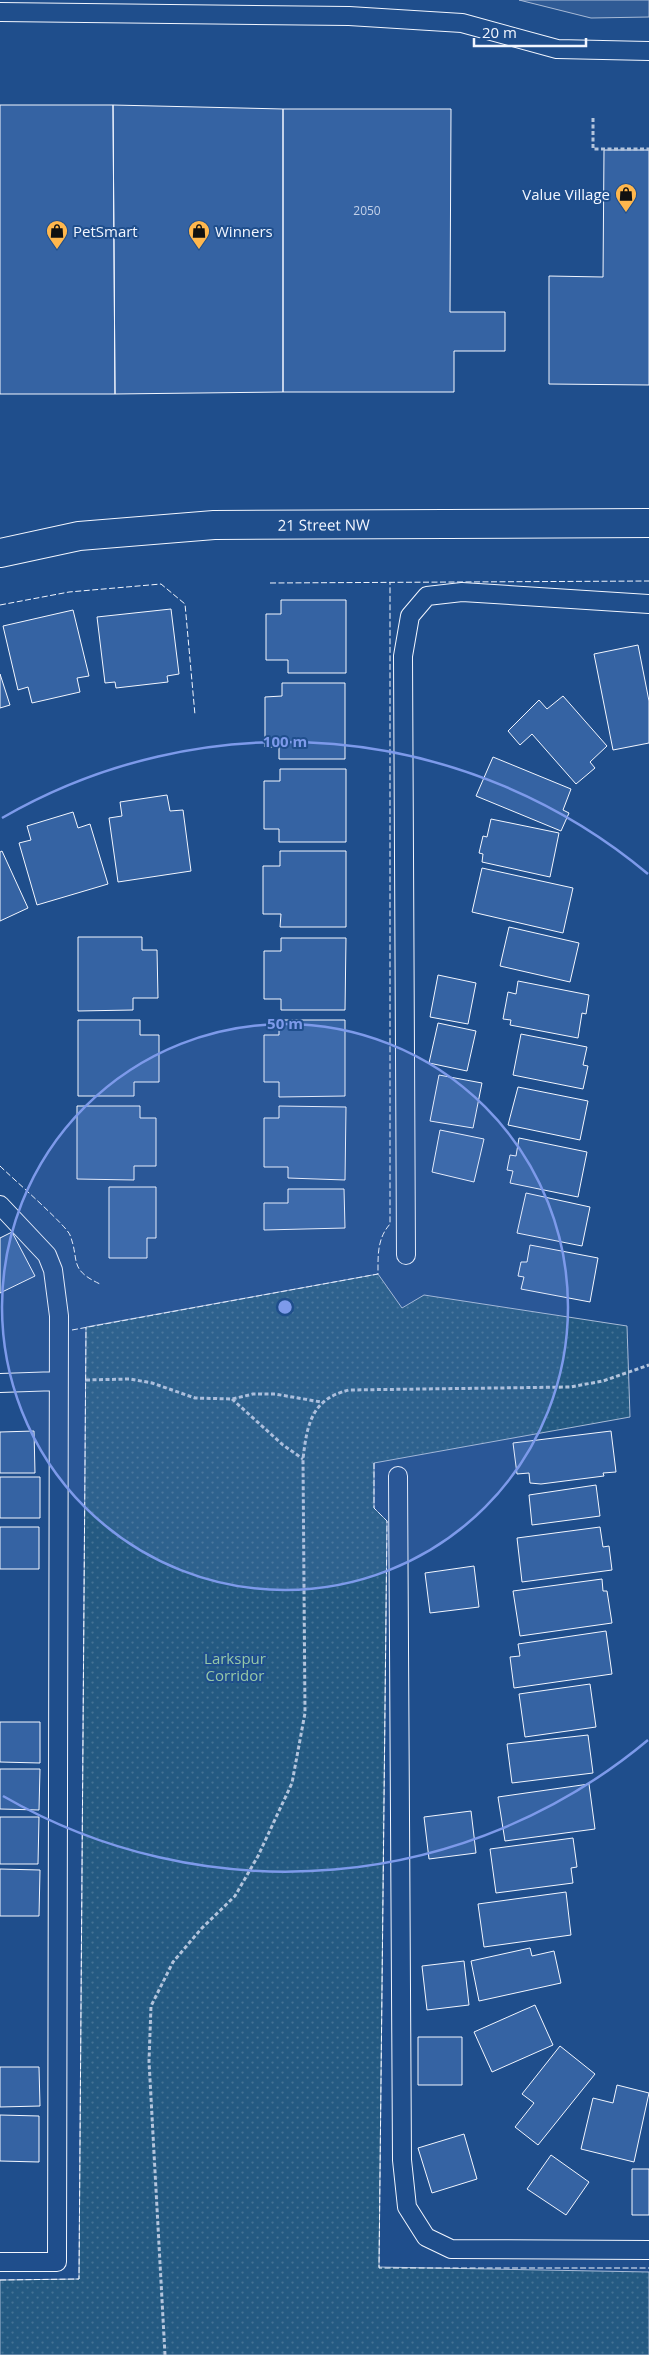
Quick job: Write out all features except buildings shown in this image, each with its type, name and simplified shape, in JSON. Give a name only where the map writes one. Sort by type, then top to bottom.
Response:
[{"type":"street","name":"21 Street NW","points":[[0,553],[79,536],[214,525],[649,523]]},
{"type":"lane","points":[[0,12],[349,16],[462,23],[558,49],[649,51]]},
{"type":"lane","points":[[406,1255],[403,656],[410,616],[427,596],[462,592],[649,604]]},
{"type":"lane","points":[[0,1205],[47,1255],[53,1270],[59,1316],[57,2262],[0,2262]]},
{"type":"lane","points":[[0,1382],[58,1381]]},
{"type":"lane","points":[[398,1476],[402,2160],[406,2207],[426,2237],[451,2249],[649,2250]]},
{"type":"path","points":[[593,118],[593,149],[649,149]]},
{"type":"path","points":[[165,2355],[149,2061],[151,2006],[172,1962],[235,1896],[258,1856],[292,1783],[305,1714],[303,1459],[308,1425],[314,1411],[322,1402],[337,1393],[349,1390],[570,1387],[610,1379],[649,1365]]},
{"type":"path","points":[[58,1381],[130,1379],[152,1383],[195,1398],[232,1399],[253,1394],[275,1394],[322,1402]]},
{"type":"path","points":[[232,1399],[283,1445],[303,1459]]},
{"type":"green space","name":"Larkspur Corridor","points":[[378,1274],[402,1308],[424,1295],[627,1326],[630,1417],[374,1463],[374,1508],[387,1521],[379,2267],[649,2272],[649,2355],[0,2355],[0,2280],[79,2279],[86,1327]]},
{"type":"shaded area","points":[[519,0],[649,0],[649,17],[591,18]]},
{"type":"fence","points":[[270,583],[649,581]]},
{"type":"fence","points":[[72,1330],[378,1274],[380,1241],[390,1224],[390,583]]},
{"type":"fence","points":[[0,605],[69,592],[161,584],[185,604],[195,715]]},
{"type":"fence","points":[[0,1166],[66,1230],[70,1235],[79,1269],[83,1274],[100,1284]]},
{"type":"fence","points":[[0,2280],[79,2279],[86,1327]]},
{"type":"fence","points":[[374,1463],[374,1508],[387,1521],[379,2268],[649,2268]]},
{"type":"place","name":"Value Village","points":[[626,213]]},
{"type":"place","name":"PetSmart","points":[[57,250]]},
{"type":"place","name":"Winners","points":[[199,250]]}]
